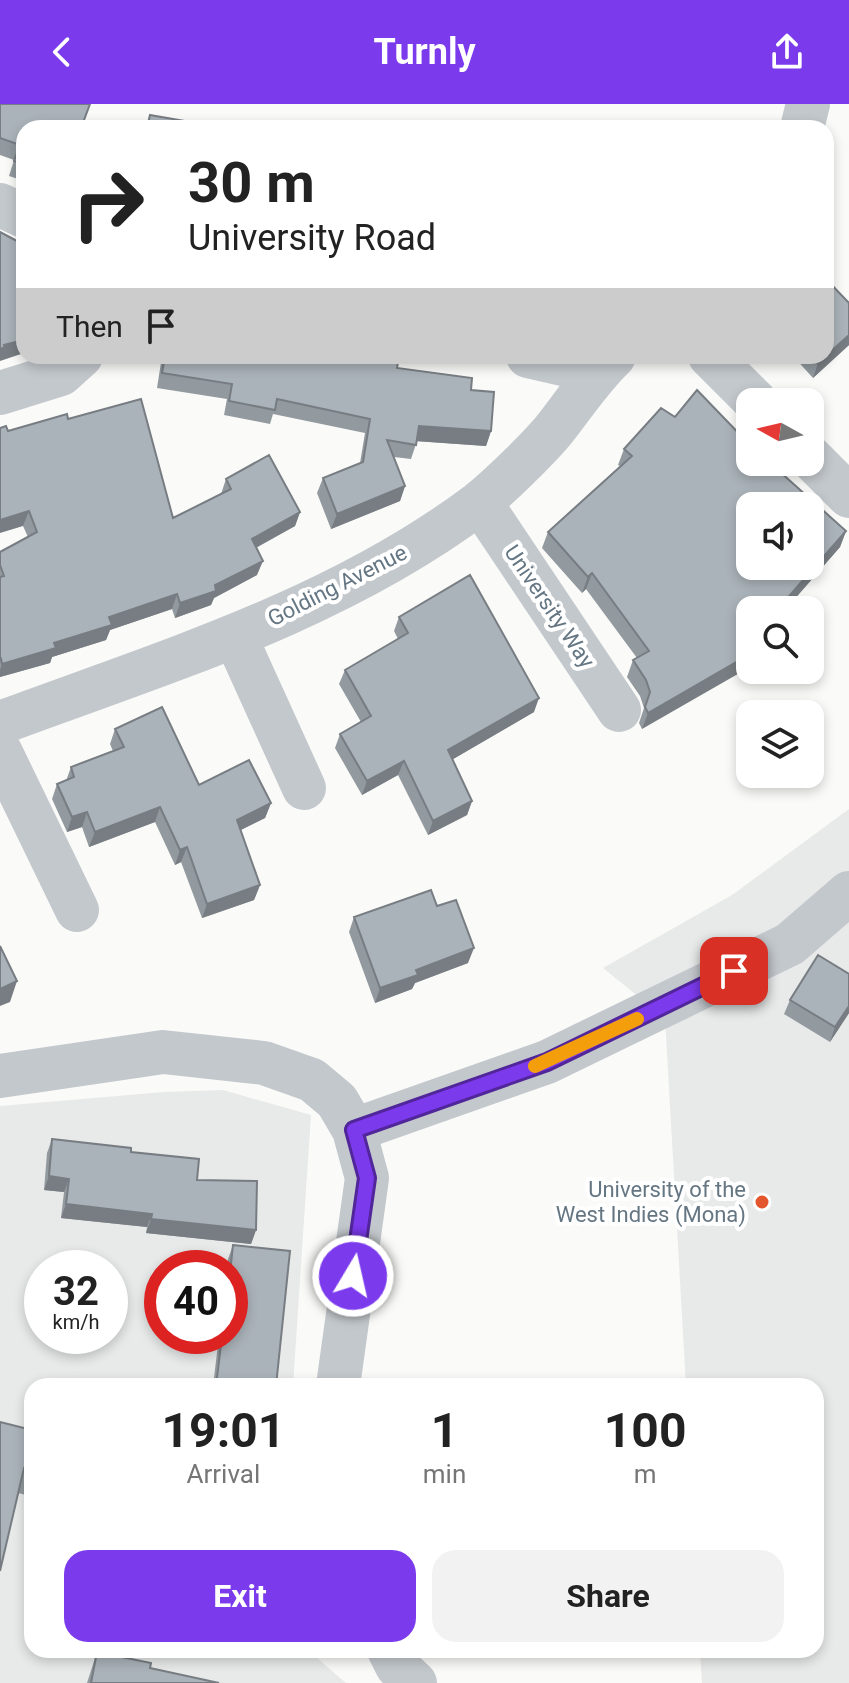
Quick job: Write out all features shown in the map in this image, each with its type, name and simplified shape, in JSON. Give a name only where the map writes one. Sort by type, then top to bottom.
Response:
[{"type":"street","points":[[0,393],[61,374],[72,364]]},
{"type":"street","name":"Golding Avenue","points":[[0,723],[235,636],[379,568],[480,502],[551,433],[606,364]]},
{"type":"street","points":[[718,364],[742,388]]},
{"type":"street","points":[[824,471],[849,496]]},
{"type":"street","name":"University Way","points":[[480,502],[619,710]]},
{"type":"street","points":[[235,636],[304,788]]},
{"type":"street","points":[[0,751],[77,910]]},
{"type":"street","points":[[354,1130],[556,1058],[790,944],[849,893]]},
{"type":"street","points":[[0,1076],[163,1052],[264,1063],[312,1080],[337,1101],[354,1130],[367,1178],[339,1378]]},
{"type":"street","points":[[393,1658],[415,1683]]},
{"type":"shaded area","name":"University of the West Indies (Mona)","points":[[849,809],[849,1683],[702,1683],[700,1658],[824,1658],[824,1378],[686,1378],[665,1018],[603,968],[732,895]]},
{"type":"shaded area","points":[[223,1090],[311,1115],[294,1378],[24,1378],[24,1658],[317,1658],[346,1683],[0,1683],[0,1106]]},
{"type":"building","points":[[0,104],[90,104],[84,120],[16,120],[16,144],[0,138]]},
{"type":"building","points":[[150,115],[179,120],[149,120]]},
{"type":"building","points":[[0,232],[16,240],[16,342],[0,349]]},
{"type":"building","points":[[834,287],[849,303],[849,335],[834,349]]},
{"type":"building","points":[[164,364],[398,364],[397,368],[472,378],[471,390],[494,392],[491,431],[419,426],[416,445],[387,440],[405,486],[337,514],[323,478],[363,462],[370,419],[277,399],[275,410],[229,401],[232,384],[162,373]]},
{"type":"building","points":[[697,390],[736,430],[736,476],[785,476],[802,492],[736,492],[736,580],[803,580],[789,596],[736,596],[736,662],[648,713],[645,707],[650,692],[633,660],[649,651],[592,573],[588,577],[548,532],[632,456],[624,449],[661,408],[675,417]]},
{"type":"building","points":[[141,399],[173,518],[231,489],[226,479],[269,455],[300,512],[252,539],[263,561],[215,585],[216,591],[180,603],[177,594],[109,617],[112,625],[54,643],[56,648],[2,664],[0,577],[4,576],[0,552],[37,532],[29,511],[0,520],[0,428],[6,426],[8,431],[67,414],[68,419]]},
{"type":"building","points":[[824,511],[846,531],[824,556]]},
{"type":"building","points":[[470,575],[539,698],[448,750],[472,801],[433,821],[404,761],[367,781],[340,734],[371,716],[345,670],[408,633],[399,617]]},
{"type":"building","points":[[162,707],[199,785],[249,760],[271,803],[237,820],[260,885],[207,904],[187,847],[180,850],[160,807],[95,832],[87,812],[72,817],[57,784],[74,777],[71,767],[124,747],[115,729]]},
{"type":"building","points":[[431,890],[437,906],[456,900],[474,948],[416,970],[418,975],[380,988],[354,917]]},
{"type":"building","points":[[0,946],[17,981],[0,989]]},
{"type":"building","points":[[818,955],[849,974],[849,1006],[835,1027],[790,1000]]},
{"type":"building","points":[[52,1139],[199,1159],[197,1180],[257,1181],[256,1230],[151,1219],[152,1214],[66,1204],[69,1179],[49,1176]]},
{"type":"building","points":[[233,1245],[290,1251],[277,1378],[217,1378],[220,1354],[248,1354],[248,1250],[232,1250]]},
{"type":"building","points":[[0,1422],[24,1428],[24,1468],[0,1571]]},
{"type":"building","points":[[96,1658],[126,1658],[151,1663],[150,1668],[219,1683],[91,1683]]},
{"type":"slow traffic","points":[[535,1066],[637,1019]]},
{"type":"place","name":"University of the West Indies (Mona)","points":[[762,1202]]},
{"type":"route","points":[[353,1276],[367,1178],[354,1130],[547,1062],[734,971]]}]
